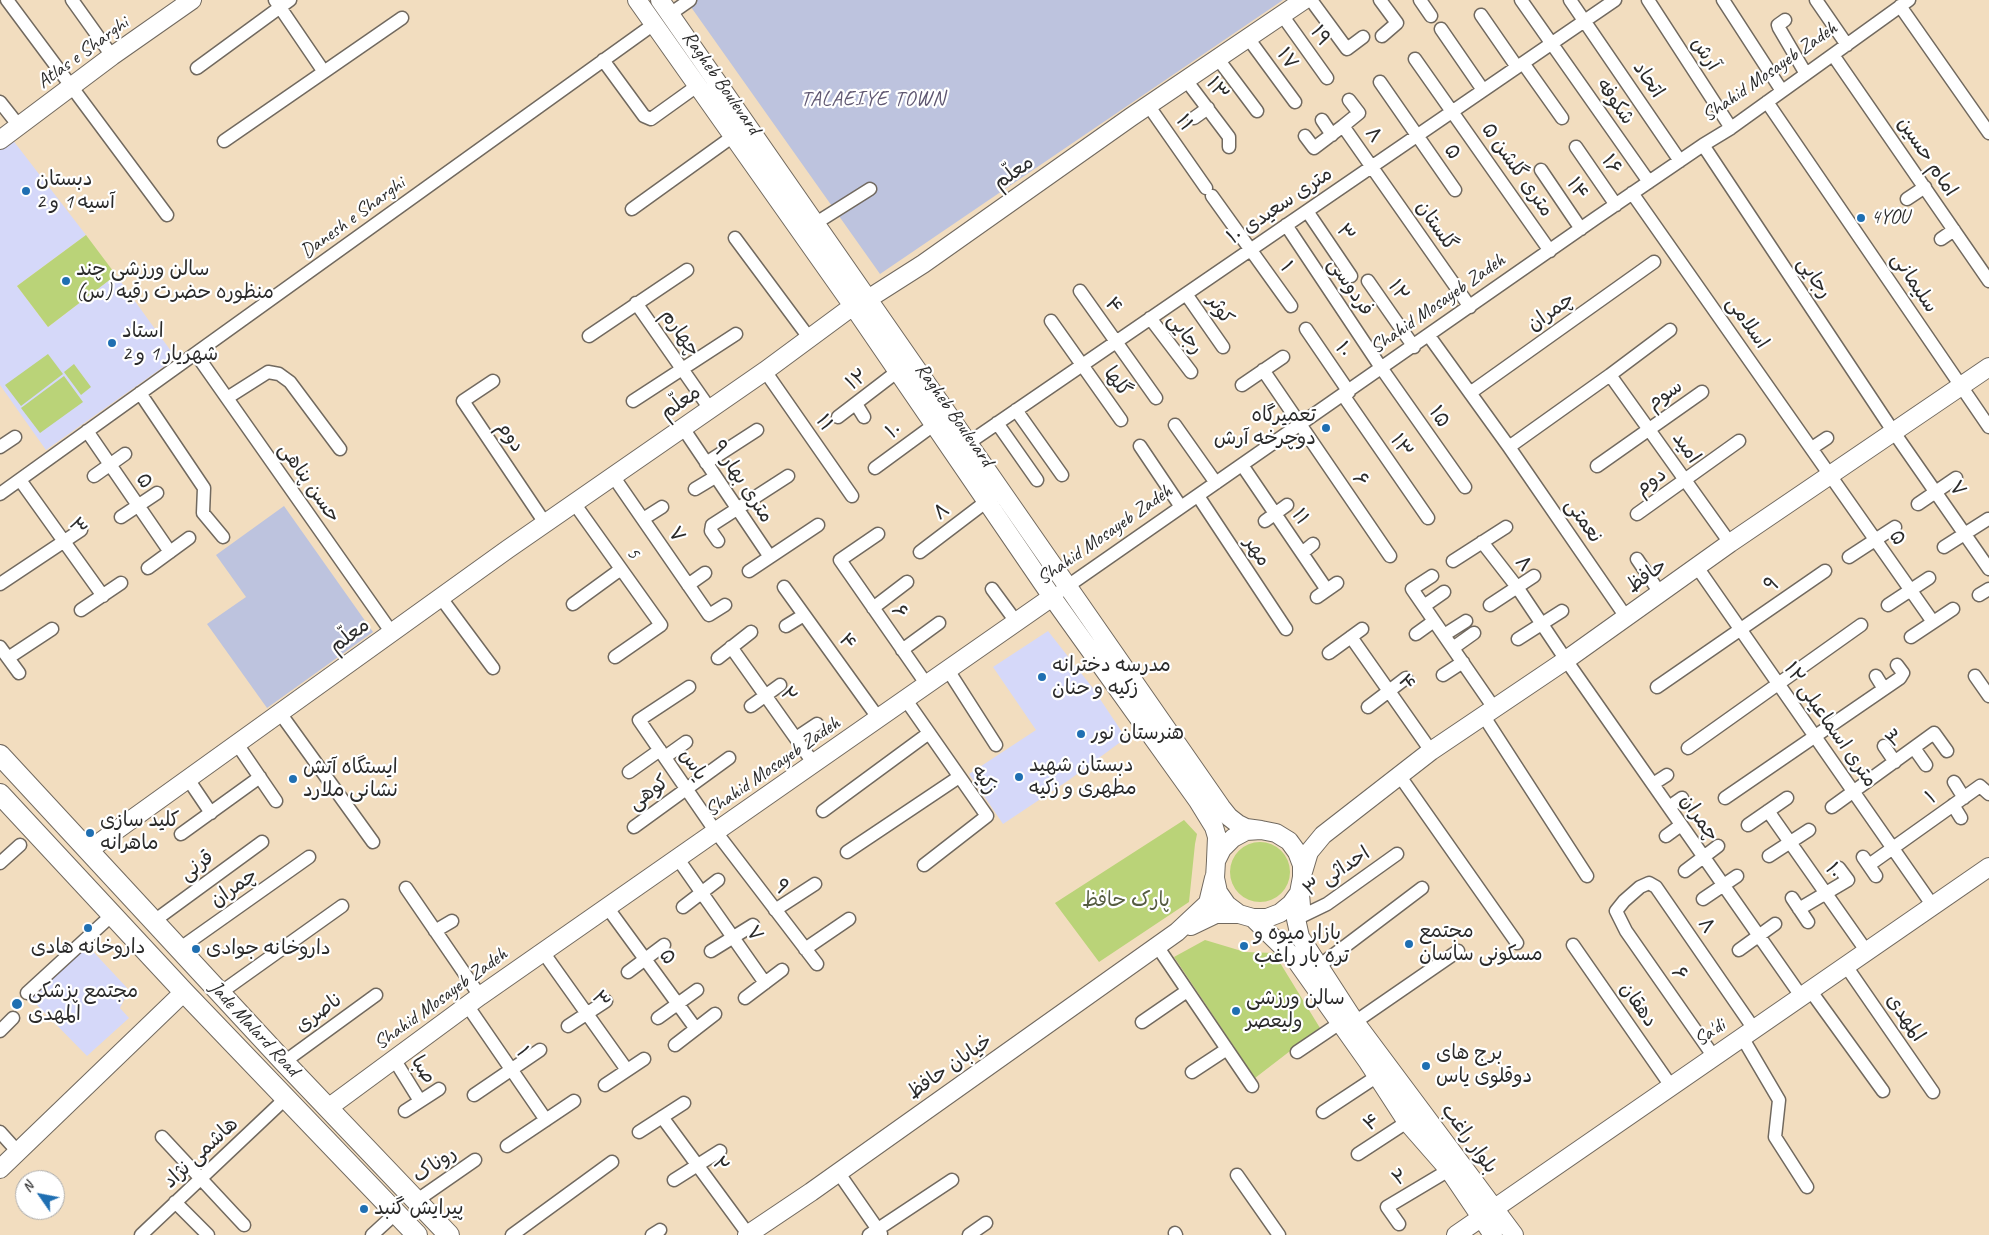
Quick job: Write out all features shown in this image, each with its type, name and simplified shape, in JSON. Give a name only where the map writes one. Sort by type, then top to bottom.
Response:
[{"type":"main road","name":"Jade Malard Road","points":[[0,755],[18,777],[89,850],[284,1062],[449,1235]]},
{"type":"main road","points":[[2,796],[2,786],[6,778],[18,777]]},
{"type":"main road","name":"Jade Malard Road","points":[[2,796],[184,992],[417,1235]]},
{"type":"street","points":[[7,0],[167,215]]},
{"type":"street","points":[[72,0],[112,56]]},
{"type":"street","name":"Atlas e Sharghi","points":[[0,140],[112,56],[192,0]]},
{"type":"street","name":"Ragheb Boulevard","points":[[637,0],[732,137],[860,302],[1009,500],[1228,817],[1246,828],[1269,831]]},
{"type":"street","points":[[665,7],[690,0]]},
{"type":"street","name":"معلّم","points":[[89,850],[545,523],[765,371],[860,302],[923,264],[1148,105],[1304,0]]},
{"type":"street","points":[[1311,0],[1347,49],[1363,37]]},
{"type":"street","points":[[1380,0],[1397,23],[1382,36]]},
{"type":"street","points":[[1420,0],[1431,16]]},
{"type":"street","points":[[1521,0],[1551,44]]},
{"type":"street","name":"اتحاد","points":[[1570,0],[1680,161]]},
{"type":"street","name":"۱۰ متری سعیدی","points":[[967,444],[1615,0]]},
{"type":"street","name":"آرش","points":[[1648,0],[1731,128]]},
{"type":"street","points":[[1723,0],[1782,91]]},
{"type":"street","points":[[1816,0],[1847,45]]},
{"type":"street","points":[[197,68],[282,2],[324,72]]},
{"type":"street","points":[[1904,3],[1989,133]]},
{"type":"street","name":"Shahid Mosayeb Zadeh","points":[[328,1108],[474,1000],[1581,229],[1703,145],[1731,128],[1904,3]]},
{"type":"street","name":"Ragheb Boulevard","points":[[665,7],[816,223],[898,372],[1052,597],[1214,827],[1217,837],[1215,869]]},
{"type":"street","name":"۱۹","points":[[1282,15],[1326,78]]},
{"type":"street","points":[[1481,15],[1562,118]]},
{"type":"street","points":[[224,141],[402,18]]},
{"type":"street","points":[[1785,20],[1778,26],[1806,74]]},
{"type":"street","name":"Danesh e Sharghi","points":[[0,494],[654,24]]},
{"type":"street","points":[[1441,28],[1483,90]]},
{"type":"street","name":"۱۷","points":[[1248,38],[1295,102]]},
{"type":"street","name":"شکوفه","points":[[1551,44],[1649,182]]},
{"type":"street","name":"امام حسین","points":[[1833,54],[1989,281]]},
{"type":"street","points":[[1218,59],[1257,111]]},
{"type":"street","points":[[1415,59],[1453,111]]},
{"type":"street","points":[[603,60],[644,116],[651,119],[697,86]]},
{"type":"street","name":"۱۳","points":[[1186,80],[1229,137],[1229,147]]},
{"type":"street","points":[[1380,82],[1417,136]]},
{"type":"street","points":[[1305,136],[1314,148],[1360,113],[1349,100]]},
{"type":"street","points":[[0,102],[19,126]]},
{"type":"street","name":"سلیمانی","points":[[1767,102],[1989,427]]},
{"type":"street","name":"۱۱","points":[[1148,105],[1251,249]]},
{"type":"street","points":[[1194,118],[1208,108]]},
{"type":"street","name":"۵ متری گلشن","points":[[1453,111],[1550,251]]},
{"type":"street","points":[[1322,120],[1332,135]]},
{"type":"street","name":"۸","points":[[1343,126],[1372,166]]},
{"type":"street","name":"۵","points":[[1417,136],[1455,190]]},
{"type":"street","points":[[632,208],[732,137]]},
{"type":"street","name":"رجایی","points":[[1703,145],[1894,431]]},
{"type":"street","name":"۱۶","points":[[1576,147],[1616,205]]},
{"type":"street","name":"گلستان","points":[[1372,166],[1470,307]]},
{"type":"street","name":"۱۴","points":[[1541,170],[1581,229]]},
{"type":"street","points":[[1907,199],[1925,187]]},
{"type":"street","points":[[816,223],[870,189]]},
{"type":"street","name":"اسلامی","points":[[1632,194],[1830,475]]},
{"type":"street","name":"۳","points":[[1307,211],[1351,276]]},
{"type":"street","name":"فردوسی","points":[[1286,225],[1382,369]]},
{"type":"street","points":[[1941,239],[1954,230]]},
{"type":"street","points":[[735,238],[810,339]]},
{"type":"street","name":"۱","points":[[1251,249],[1291,306]]},
{"type":"street","name":"چمران","points":[[1470,393],[1654,262]]},
{"type":"street","points":[[588,336],[687,270]]},
{"type":"street","name":"۱۲","points":[[1368,281],[1414,347]]},
{"type":"street","name":"۴","points":[[1080,291],[1156,398]]},
{"type":"street","name":"کوثر","points":[[1186,294],[1223,347]]},
{"type":"street","name":"چهارم","points":[[636,303],[710,409]]},
{"type":"street","name":"رجایی","points":[[1150,318],[1190,372]]},
{"type":"street","name":"گلها","points":[[1051,321],[1121,420]]},
{"type":"street","name":"۱۰","points":[[1306,329],[1346,393]]},
{"type":"street","points":[[1509,447],[1670,330]]},
{"type":"street","points":[[634,401],[736,334]]},
{"type":"street","name":"نعمتی","points":[[1429,336],[1509,447],[1626,617]]},
{"type":"street","name":"حسن پناهی","points":[[196,354],[392,633]]},
{"type":"street","points":[[1242,385],[1283,357]]},
{"type":"street","name":"حافظ","points":[[1300,882],[1306,860],[1315,843],[1334,824],[1431,751],[1566,660],[1730,543],[1989,367]]},
{"type":"street","name":"۱۵","points":[[1382,369],[1465,487]]},
{"type":"street","points":[[1263,370],[1300,425]]},
{"type":"street","name":"۱۱","points":[[765,371],[852,496]]},
{"type":"street","points":[[227,398],[268,372],[279,374],[290,382],[340,449]]},
{"type":"street","name":"۱۲","points":[[838,417],[898,372]]},
{"type":"street","name":"امید","points":[[1610,375],[1730,543]]},
{"type":"street","name":"دوم","points":[[493,381],[463,401],[545,523]]},
{"type":"street","name":"سوم","points":[[1649,428],[1702,392]]},
{"type":"street","points":[[140,393],[204,488],[204,513],[223,537]]},
{"type":"street","name":"۱۳","points":[[1346,393],[1428,518]]},
{"type":"street","points":[[856,404],[864,417]]},
{"type":"street","points":[[1016,410],[1062,474]]},
{"type":"street","points":[[997,423],[1037,480]]},
{"type":"street","name":"۱۰","points":[[875,468],[935,424]]},
{"type":"street","points":[[1175,425],[1216,483]]},
{"type":"street","name":"۶","points":[[1300,425],[1390,556]]},
{"type":"street","name":"۹ متری بهار","points":[[682,428],[770,557]]},
{"type":"street","points":[[1597,466],[1649,428]]},
{"type":"street","points":[[706,463],[757,430]]},
{"type":"street","name":"۵","points":[[87,431],[170,552]]},
{"type":"street","name":"۷","points":[[1894,431],[1989,569]]},
{"type":"street","points":[[0,447],[15,437]]},
{"type":"street","points":[[1812,448],[1827,438]]},
{"type":"street","name":"دوم","points":[[1637,514],[1686,481],[1738,441]]},
{"type":"street","points":[[1140,446],[1181,507]]},
{"type":"street","points":[[94,476],[125,454]]},
{"type":"street","name":"۱۱","points":[[1242,465],[1270,518],[1302,553],[1327,590]]},
{"type":"street","name":"۵","points":[[1830,475],[1933,622]]},
{"type":"street","name":"۷","points":[[613,476],[709,616],[725,604]]},
{"type":"street","points":[[718,542],[711,531],[712,525],[788,476]]},
{"type":"street","points":[[695,489],[716,477]]},
{"type":"street","points":[[1918,504],[1956,478]]},
{"type":"street","name":"۳","points":[[20,480],[103,596]]},
{"type":"street","points":[[121,517],[157,493]]},
{"type":"street","name":"مهر","points":[[1198,496],[1286,629]]},
{"type":"street","name":"۸","points":[[920,552],[987,501]]},
{"type":"street","name":"5","points":[[574,503],[661,625],[615,657]]},
{"type":"street","points":[[1270,518],[1287,506]]},
{"type":"street","points":[[643,519],[662,507]]},
{"type":"street","points":[[1944,547],[1988,519]]},
{"type":"street","points":[[749,571],[818,525]]},
{"type":"street","points":[[1453,561],[1506,527]]},
{"type":"street","points":[[1849,556],[1895,527]]},
{"type":"street","points":[[0,584],[82,530]]},
{"type":"street","name":"۶","points":[[878,534],[840,560],[927,685]]},
{"type":"street","points":[[148,568],[189,538]]},
{"type":"street","name":"۸","points":[[1482,542],[1517,587],[1566,660]]},
{"type":"street","points":[[1302,553],[1314,544]]},
{"type":"street","points":[[1637,559],[1660,593]]},
{"type":"street","name":"۱۲ متری اسماعیلی","points":[[1697,567],[1932,906]]},
{"type":"street","points":[[573,604],[622,570]]},
{"type":"street","name":"۹","points":[[1741,630],[1825,571]]},
{"type":"street","points":[[688,585],[706,573]]},
{"type":"street","points":[[1432,576],[1412,589],[1463,662],[1489,712],[1587,876]]},
{"type":"street","points":[[1490,605],[1534,576]]},
{"type":"street","points":[[1888,605],[1929,578]]},
{"type":"street","points":[[873,608],[907,582]]},
{"type":"street","points":[[81,610],[121,583]]},
{"type":"street","name":"۴","points":[[784,587],[879,719]]},
{"type":"street","points":[[992,589],[1016,623]]},
{"type":"street","points":[[1424,606],[1444,592]]},
{"type":"street","points":[[441,598],[492,668]]},
{"type":"street","points":[[1911,637],[1953,609]]},
{"type":"street","points":[[1518,640],[1562,612]]},
{"type":"street","points":[[786,626],[804,615]]},
{"type":"street","points":[[1416,634],[1434,620]]},
{"type":"street","points":[[1444,635],[1466,621]]},
{"type":"street","points":[[902,650],[939,623]]},
{"type":"street","points":[[1688,748],[1861,625]]},
{"type":"street","points":[[8,658],[52,629]]},
{"type":"street","points":[[1329,653],[1362,629]]},
{"type":"street","points":[[1657,687],[1741,630]]},
{"type":"street","points":[[718,658],[751,632]]},
{"type":"street","points":[[1453,648],[1474,633]]},
{"type":"street","name":"۴","points":[[1351,637],[1431,751]]},
{"type":"street","points":[[0,647],[19,673]]},
{"type":"street","name":"۲","points":[[731,647],[814,764]]},
{"type":"street","name":"چمران","points":[[1566,660],[1759,936],[1883,1091]]},
{"type":"street","points":[[1443,675],[1463,662]]},
{"type":"street","points":[[1724,798],[1900,678],[1903,673],[1897,665]]},
{"type":"street","points":[[948,670],[996,745]]},
{"type":"street","points":[[1876,676],[1884,689]]},
{"type":"street","points":[[1975,676],[1989,696]]},
{"type":"street","points":[[1368,707],[1406,678]]},
{"type":"street","points":[[752,706],[780,685]]},
{"type":"street","name":"یاس","points":[[688,687],[639,720],[716,832]]},
{"type":"street","name":"زکیه","points":[[906,700],[987,816],[924,865]]},
{"type":"street","points":[[280,713],[373,842]]},
{"type":"street","points":[[796,738],[817,724]]},
{"type":"street","points":[[823,811],[929,733]]},
{"type":"street","name":"۳","points":[[1854,792],[1934,734],[1947,751]]},
{"type":"street","points":[[629,772],[686,742]]},
{"type":"street","points":[[237,744],[276,801]]},
{"type":"street","points":[[1884,746],[1895,762]]},
{"type":"street","points":[[1914,748],[1926,765]]},
{"type":"street","name":"کوهی","points":[[634,827],[729,758]]},
{"type":"street","points":[[1653,784],[1667,774]]},
{"type":"street","points":[[1399,775],[1517,943]]},
{"type":"street","points":[[181,834],[260,777]]},
{"type":"street","points":[[847,852],[960,777]]},
{"type":"street","points":[[188,779],[211,812]]},
{"type":"street","points":[[1954,782],[1964,798]]},
{"type":"street","name":"۱","points":[[1893,848],[1980,786],[1989,794]]},
{"type":"street","points":[[1832,806],[1854,792]]},
{"type":"street","points":[[1669,807],[1682,798]]},
{"type":"street","points":[[1748,825],[1787,798]]},
{"type":"street","points":[[1953,805],[1961,818]]},
{"type":"street","name":"۱۰","points":[[1768,811],[1867,952]]},
{"type":"street","name":"حافظ","points":[[1269,831],[1294,837],[1308,835],[1334,824]]},
{"type":"street","points":[[1666,836],[1682,825]]},
{"type":"street","points":[[1769,856],[1809,830]]},
{"type":"street","points":[[1246,831],[1269,831],[1289,841],[1297,852],[1302,865],[1299,892],[1291,904],[1280,913],[1267,918],[1246,916],[1226,905],[1218,892],[1215,869],[1222,849],[1233,838],[1246,831]]},
{"type":"street","name":"۹","points":[[716,832],[817,964]]},
{"type":"street","name":"قرنی","points":[[154,921],[262,842]]},
{"type":"street","points":[[0,863],[20,845]]},
{"type":"street","points":[[1685,871],[1718,846]]},
{"type":"street","points":[[1876,876],[1866,861],[1893,848]]},
{"type":"street","name":"احداثی ۳","points":[[1296,919],[1327,904],[1398,854]]},
{"type":"street","name":"چمران","points":[[179,949],[309,858]]},
{"type":"street","name":"۷","points":[[678,858],[766,983]]},
{"type":"street","name":"Sa'di","points":[[1456,1235],[1989,867]]},
{"type":"street","points":[[1808,922],[1796,904],[1826,893],[1848,880],[1839,868]]},
{"type":"street","name":"خیابان حافظ","points":[[747,1235],[1177,932],[1208,903],[1212,892],[1215,869]]},
{"type":"street","points":[[1703,899],[1737,876]]},
{"type":"street","points":[[683,907],[718,880]]},
{"type":"street","name":"بلوار راغب","points":[[1300,882],[1302,906],[1296,919],[1300,937],[1319,966],[1376,1077],[1407,1122],[1488,1213],[1514,1235]]},
{"type":"street","name":"۸","points":[[1616,911],[1640,887],[1650,883],[1656,887],[1748,1033]]},
{"type":"street","points":[[775,910],[815,884]]},
{"type":"street","points":[[406,888],[435,931],[474,1000]]},
{"type":"street","points":[[1319,966],[1422,888]]},
{"type":"street","points":[[220,993],[342,906]]},
{"type":"street","name":"۵","points":[[607,907],[696,1029]]},
{"type":"street","name":"۶","points":[[1616,911],[1626,931],[1714,1057]]},
{"type":"street","name":"خیابان حافظ","points":[[1177,932],[1216,914],[1246,916]]},
{"type":"street","points":[[28,993],[112,915]]},
{"type":"street","name":"بلوار راغب","points":[[1246,916],[1295,959],[1348,1022],[1488,1213],[1493,1235]]},
{"type":"street","points":[[805,949],[849,919]]},
{"type":"street","points":[[435,931],[452,921]]},
{"type":"street","points":[[1739,950],[1775,924]]},
{"type":"street","points":[[711,951],[753,925]]},
{"type":"street","points":[[628,972],[664,945]]},
{"type":"street","name":"دهقان","points":[[1573,945],[1671,1086]]},
{"type":"street","points":[[1157,946],[1252,1086]]},
{"type":"street","points":[[1297,1052],[1348,1022],[1458,951]]},
{"type":"street","name":"۳","points":[[543,952],[627,1070]]},
{"type":"street","name":"المهدی","points":[[1846,966],[1933,1092]]},
{"type":"street","points":[[745,998],[782,970]]},
{"type":"street","points":[[658,1018],[697,990]]},
{"type":"street","points":[[1142,1022],[1187,991]]},
{"type":"street","points":[[0,1169],[184,992]]},
{"type":"street","name":"ناصری","points":[[284,1062],[376,995]]},
{"type":"street","name":"۱","points":[[474,1000],[511,1069],[546,1120]]},
{"type":"street","points":[[568,1026],[606,1001]]},
{"type":"street","points":[[675,1045],[715,1014]]},
{"type":"street","points":[[0,1031],[13,1018]]},
{"type":"street","points":[[1748,1033],[1779,1100],[1775,1137],[1807,1187]]},
{"type":"street","points":[[1192,1072],[1227,1049]]},
{"type":"street","points":[[474,1095],[540,1050]]},
{"type":"street","name":"صبا","points":[[394,1059],[420,1101]]},
{"type":"street","points":[[605,1085],[644,1059]]},
{"type":"street","points":[[1323,1112],[1376,1077]]},
{"type":"street","points":[[405,1111],[438,1089]]},
{"type":"street","name":"هاشمی نژاد","points":[[141,1235],[286,1098]]},
{"type":"street","points":[[507,1146],[574,1101]]},
{"type":"street","points":[[639,1132],[684,1103]]},
{"type":"street","name":"۲","points":[[662,1117],[747,1235]]},
{"type":"street","name":"۴","points":[[1358,1154],[1407,1122]]},
{"type":"street","points":[[0,1132],[18,1152]]},
{"type":"street","points":[[162,1137],[244,1226]]},
{"type":"street","points":[[674,1180],[720,1151]]},
{"type":"street","name":"روناک","points":[[416,1201],[475,1160]]},
{"type":"street","points":[[512,1235],[612,1162]]},
{"type":"street","name":"۲","points":[[1399,1224],[1387,1207],[1449,1170]]},
{"type":"street","points":[[838,1172],[876,1233],[952,1180]]},
{"type":"street","points":[[1237,1175],[1279,1235]]},
{"type":"street","points":[[175,1202],[208,1235]]},
{"type":"street","points":[[372,1235],[396,1213]]},
{"type":"street","points":[[970,1235],[986,1223]]},
{"type":"shaded area","points":[[686,0],[1283,0],[880,274]]},
{"type":"shaded area","points":[[12,139],[86,235],[17,286],[48,327],[116,275],[176,358],[46,450],[0,385],[0,147]]},
{"type":"shaded area","points":[[284,506],[373,632],[267,708],[207,624],[246,597],[216,555]]},
{"type":"shaded area","points":[[1048,631],[1092,687],[1126,738],[1069,780],[1003,824],[969,774],[1036,730],[993,667]]},
{"type":"shaded area","points":[[87,945],[129,990],[120,1008],[129,1018],[87,1056],[31,999]]},
{"type":"green space","name":"سالن ورزشی چند منظوره حضرت رقیه (س)","points":[[86,235],[116,275],[48,327],[17,286]]},
{"type":"green space","points":[[48,354],[63,374],[21,406],[5,385]]},
{"type":"green space","points":[[74,364],[91,387],[81,395],[64,372]]},
{"type":"green space","points":[[64,376],[83,402],[40,433],[21,408]]},
{"type":"green space","name":"پارک حافظ","points":[[1184,820],[1197,834],[1189,902],[1099,962],[1055,903]]},
{"type":"green space","points":[[1254,842],[1266,842],[1277,847],[1285,855],[1290,866],[1288,884],[1277,897],[1266,902],[1254,902],[1243,897],[1235,889],[1230,878],[1230,866],[1235,855],[1243,847]]},
{"type":"green space","points":[[1205,940],[1245,952],[1274,953],[1320,1028],[1255,1078],[1174,957]]},
{"type":"place","name":"دبستان آسیه 1 و 2","points":[[26,191]]},
{"type":"place","name":"4YOU","points":[[1861,218]]},
{"type":"place","name":"سالن ورزشی چند منظوره حضرت رقیه (س)","points":[[66,281]]},
{"type":"place","name":"استاد شهریار 1 و 2","points":[[112,343]]},
{"type":"place","name":"تعمیرگاه دوچرخه آرش","points":[[1326,428]]},
{"type":"place","name":"مدرسه دخترانه زکیه و حنان","points":[[1042,677]]},
{"type":"place","name":"هنرستان نور","points":[[1081,734]]},
{"type":"place","name":"دبستان شهید مطهری و زکیه","points":[[1019,777]]},
{"type":"place","name":"ایستگاه آتش نشانی ملارد","points":[[293,779]]},
{"type":"place","name":"کلید سازی ماهرانه","points":[[90,833]]},
{"type":"place","name":"داروخانه هادی","points":[[88,928]]},
{"type":"place","name":"مجتمع مسکونی ساسان","points":[[1409,944]]},
{"type":"place","name":"بازار میوه و تره بار راغب","points":[[1244,946]]},
{"type":"place","name":"داروخانه جوادی","points":[[196,949]]},
{"type":"place","name":"مجتمع پزشکی المهدی","points":[[17,1004]]},
{"type":"place","name":"سالن ورزشی ولیعصر","points":[[1236,1011]]},
{"type":"place","name":"برج های دوقلوی یاس","points":[[1426,1066]]},
{"type":"place","name":"پیرایش گنبد","points":[[364,1209]]},
{"type":"district","name":"TALAEIYE TOWN","points":[[873,99]]}]
